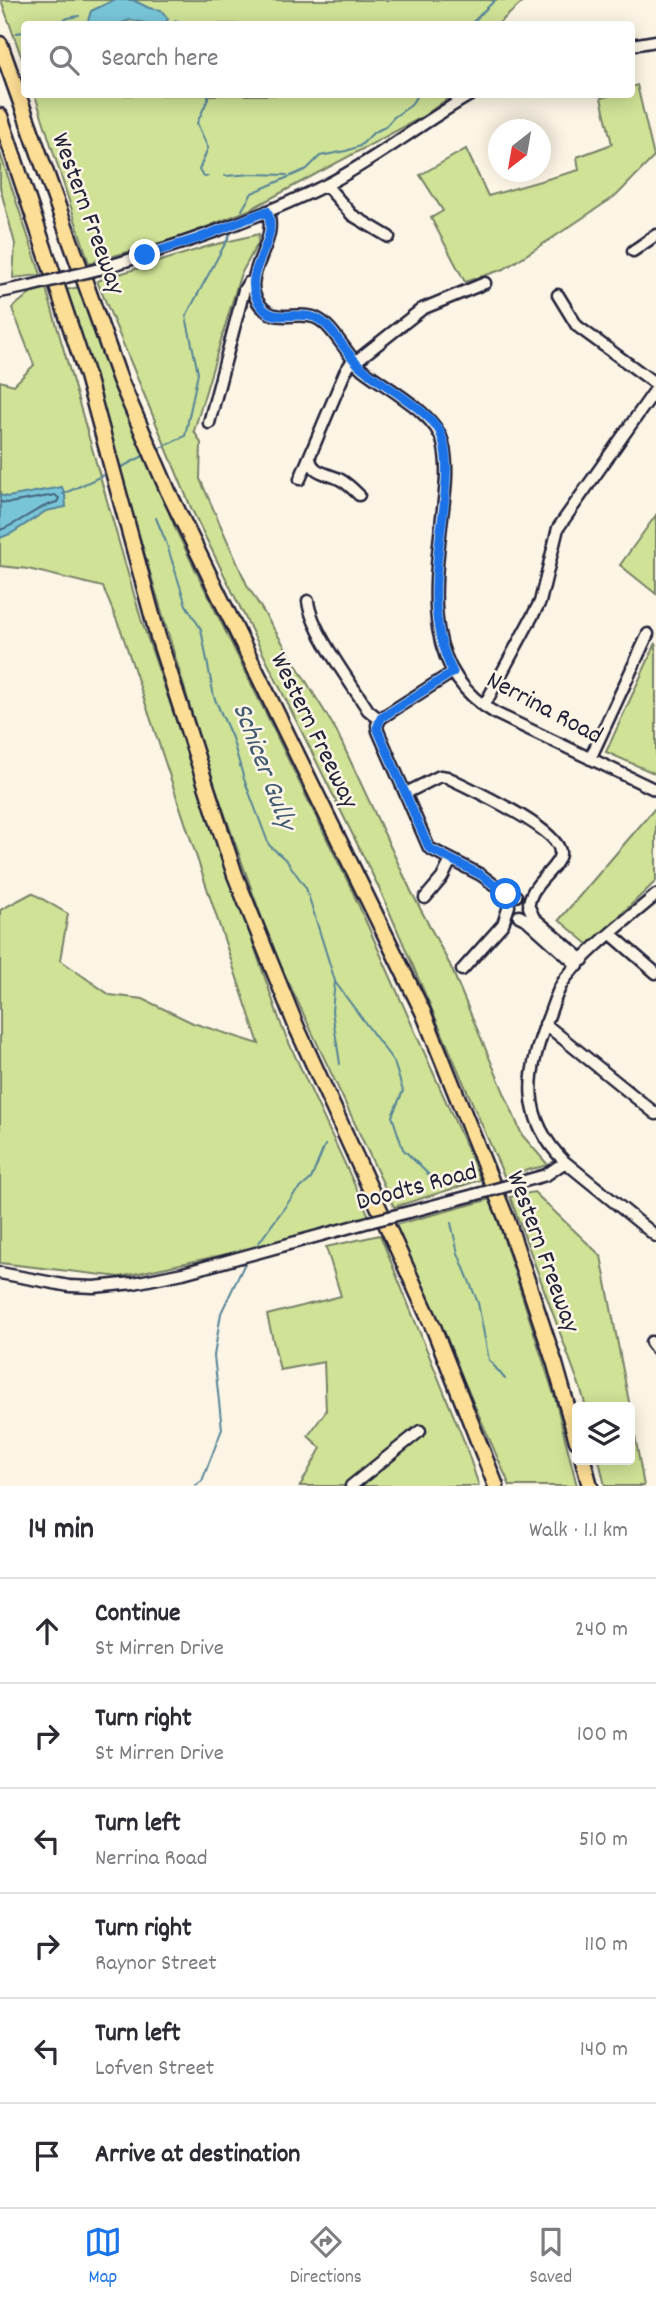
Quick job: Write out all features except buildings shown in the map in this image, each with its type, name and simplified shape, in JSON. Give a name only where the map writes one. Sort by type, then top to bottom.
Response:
[{"type":"highway","name":"Western Freeway","points":[[0,44],[120,380],[168,491],[424,1012],[507,1220],[572,1424]]},
{"type":"highway","name":"Western Freeway","points":[[0,116],[87,376],[158,637],[235,875],[298,1028],[433,1329],[496,1486]]},
{"type":"highway","points":[[584,1465],[590,1486]]},
{"type":"street","points":[[635,44],[656,41]]},
{"type":"street","points":[[0,292],[99,269],[190,241],[267,211],[326,185],[394,146],[466,98]]},
{"type":"street","points":[[326,185],[352,215],[389,237]]},
{"type":"street","points":[[209,423],[244,290],[246,285],[253,282],[256,266],[270,236],[271,223],[267,211]]},
{"type":"street","points":[[633,251],[656,235]]},
{"type":"street","name":"Nerrina Road","points":[[253,282],[256,298],[265,310],[276,315],[308,316],[320,320],[354,361],[439,430],[447,475],[436,574],[436,603],[441,643],[453,672],[464,689],[482,705],[656,790]]},
{"type":"street","points":[[300,480],[345,372],[354,361],[422,309],[485,283]]},
{"type":"street","points":[[482,705],[540,602],[558,528],[656,386],[578,326],[558,295]]},
{"type":"street","points":[[310,458],[315,469],[340,480],[359,495]]},
{"type":"street","points":[[308,601],[312,619],[368,710],[379,719]]},
{"type":"street","points":[[590,759],[648,634]]},
{"type":"street","points":[[379,719],[453,672]]},
{"type":"street","points":[[379,719],[378,731],[426,843],[435,852],[476,872],[513,901]]},
{"type":"street","points":[[406,793],[440,776],[447,777],[519,813],[555,842],[560,851],[557,861],[536,885],[513,901],[503,924],[463,970]]},
{"type":"street","points":[[425,898],[442,878],[451,860]]},
{"type":"street","points":[[503,924],[526,912],[536,885]]},
{"type":"street","points":[[656,895],[580,963],[561,985],[545,1024],[534,1059],[531,1080],[531,1103],[543,1137],[565,1162],[656,1236]]},
{"type":"street","points":[[513,901],[525,898],[536,919],[580,963]]},
{"type":"street","points":[[513,901],[512,912],[527,920],[580,963]]},
{"type":"street","points":[[611,934],[656,972]]},
{"type":"street","points":[[545,1024],[656,1114]]},
{"type":"street","name":"Doodts Road","points":[[0,1273],[69,1286],[134,1283],[183,1273],[514,1184],[546,1175],[565,1162]]},
{"type":"street","points":[[351,1486],[420,1431]]},
{"type":"green space","points":[[1,0],[525,0],[501,21],[21,21],[21,56]]},
{"type":"green space","points":[[637,85],[654,157],[617,195],[554,237],[504,269],[465,282],[431,218],[443,211],[420,175],[466,149],[488,196],[537,182],[551,182],[551,178],[579,170],[577,157],[612,144],[601,98],[635,98]]},
{"type":"green space","points":[[36,98],[447,99],[424,116],[251,209],[184,236],[89,263]]},
{"type":"green space","points":[[0,153],[41,275],[13,278],[15,244],[0,187]]},
{"type":"green space","points":[[259,234],[258,243],[240,276],[194,431],[201,443],[200,479],[247,585],[336,730],[411,891],[450,965],[522,1135],[548,1165],[504,1176],[380,890],[192,510],[97,281],[209,246]]},
{"type":"green space","points":[[79,287],[176,530],[351,888],[481,1180],[394,1207],[272,947],[207,764],[66,290]]},
{"type":"green space","points":[[46,288],[141,619],[283,1030],[369,1216],[246,1250],[120,1277],[0,1263],[0,910],[32,893],[68,914],[60,960],[110,995],[143,999],[193,1023],[259,1044],[122,633],[103,587],[28,569],[0,566],[0,381],[14,385],[34,365],[12,308],[34,290]]},
{"type":"green space","points":[[656,515],[656,594],[620,565]]},
{"type":"green space","points":[[656,643],[656,774],[606,752]]},
{"type":"green space","points":[[656,807],[656,881],[589,945],[559,920]]},
{"type":"green space","points":[[534,1192],[601,1256],[629,1402],[585,1402],[510,1197]]},
{"type":"green space","points":[[491,1199],[555,1398],[577,1486],[510,1486],[395,1225]]},
{"type":"green space","points":[[380,1235],[464,1441],[479,1486],[300,1486],[321,1448],[308,1436],[326,1411],[324,1362],[280,1370],[267,1315],[341,1296],[326,1247]]},
{"type":"green space","points":[[635,1436],[644,1486],[605,1486],[600,1465],[635,1465]]},
{"type":"water","points":[[114,0],[133,0],[149,8],[161,10],[168,19],[88,21],[91,11]]},
{"type":"water","points":[[62,487],[66,507],[46,511],[0,538],[0,495],[8,497]]},
{"type":"waterway","points":[[474,21],[495,0]]},
{"type":"waterway","points":[[62,21],[79,16]]},
{"type":"waterway","points":[[16,33],[21,32]]},
{"type":"waterway","points":[[208,98],[197,123],[208,148],[199,170],[205,177],[208,176]]},
{"type":"waterway","points":[[242,210],[252,193],[307,169],[320,156],[360,146],[410,106],[415,98]]},
{"type":"waterway","points":[[225,176],[287,175]]},
{"type":"waterway","points":[[158,449],[185,436],[198,373],[186,316],[232,231]]},
{"type":"waterway","name":"Schicer Gully","points":[[120,468],[145,455]]},
{"type":"waterway","points":[[63,494],[106,474]]},
{"type":"waterway","name":"Schicer Gully","points":[[156,518],[186,605],[201,629],[214,697],[232,738],[269,845],[287,861],[306,888],[335,981],[332,1011],[340,1064]]},
{"type":"waterway","points":[[335,982],[394,1062],[403,1091],[392,1116],[403,1149],[432,1178]]},
{"type":"waterway","name":"Schicer Gully","points":[[255,1248],[295,1193],[311,1179],[325,1145]]},
{"type":"waterway","points":[[451,1223],[458,1253],[478,1303],[489,1360],[505,1379]]},
{"type":"waterway","name":"Schicer Gully","points":[[195,1486],[202,1481],[222,1429],[214,1356],[221,1313],[246,1261]]},
{"type":"route","points":[[145,255],[199,238],[267,211],[271,223],[270,236],[256,266],[253,282],[260,305],[274,315],[308,316],[322,321],[360,366],[424,415],[439,430],[447,475],[436,584],[437,621],[441,643],[453,672],[381,718],[377,728],[429,848],[481,875],[506,894]]}]
